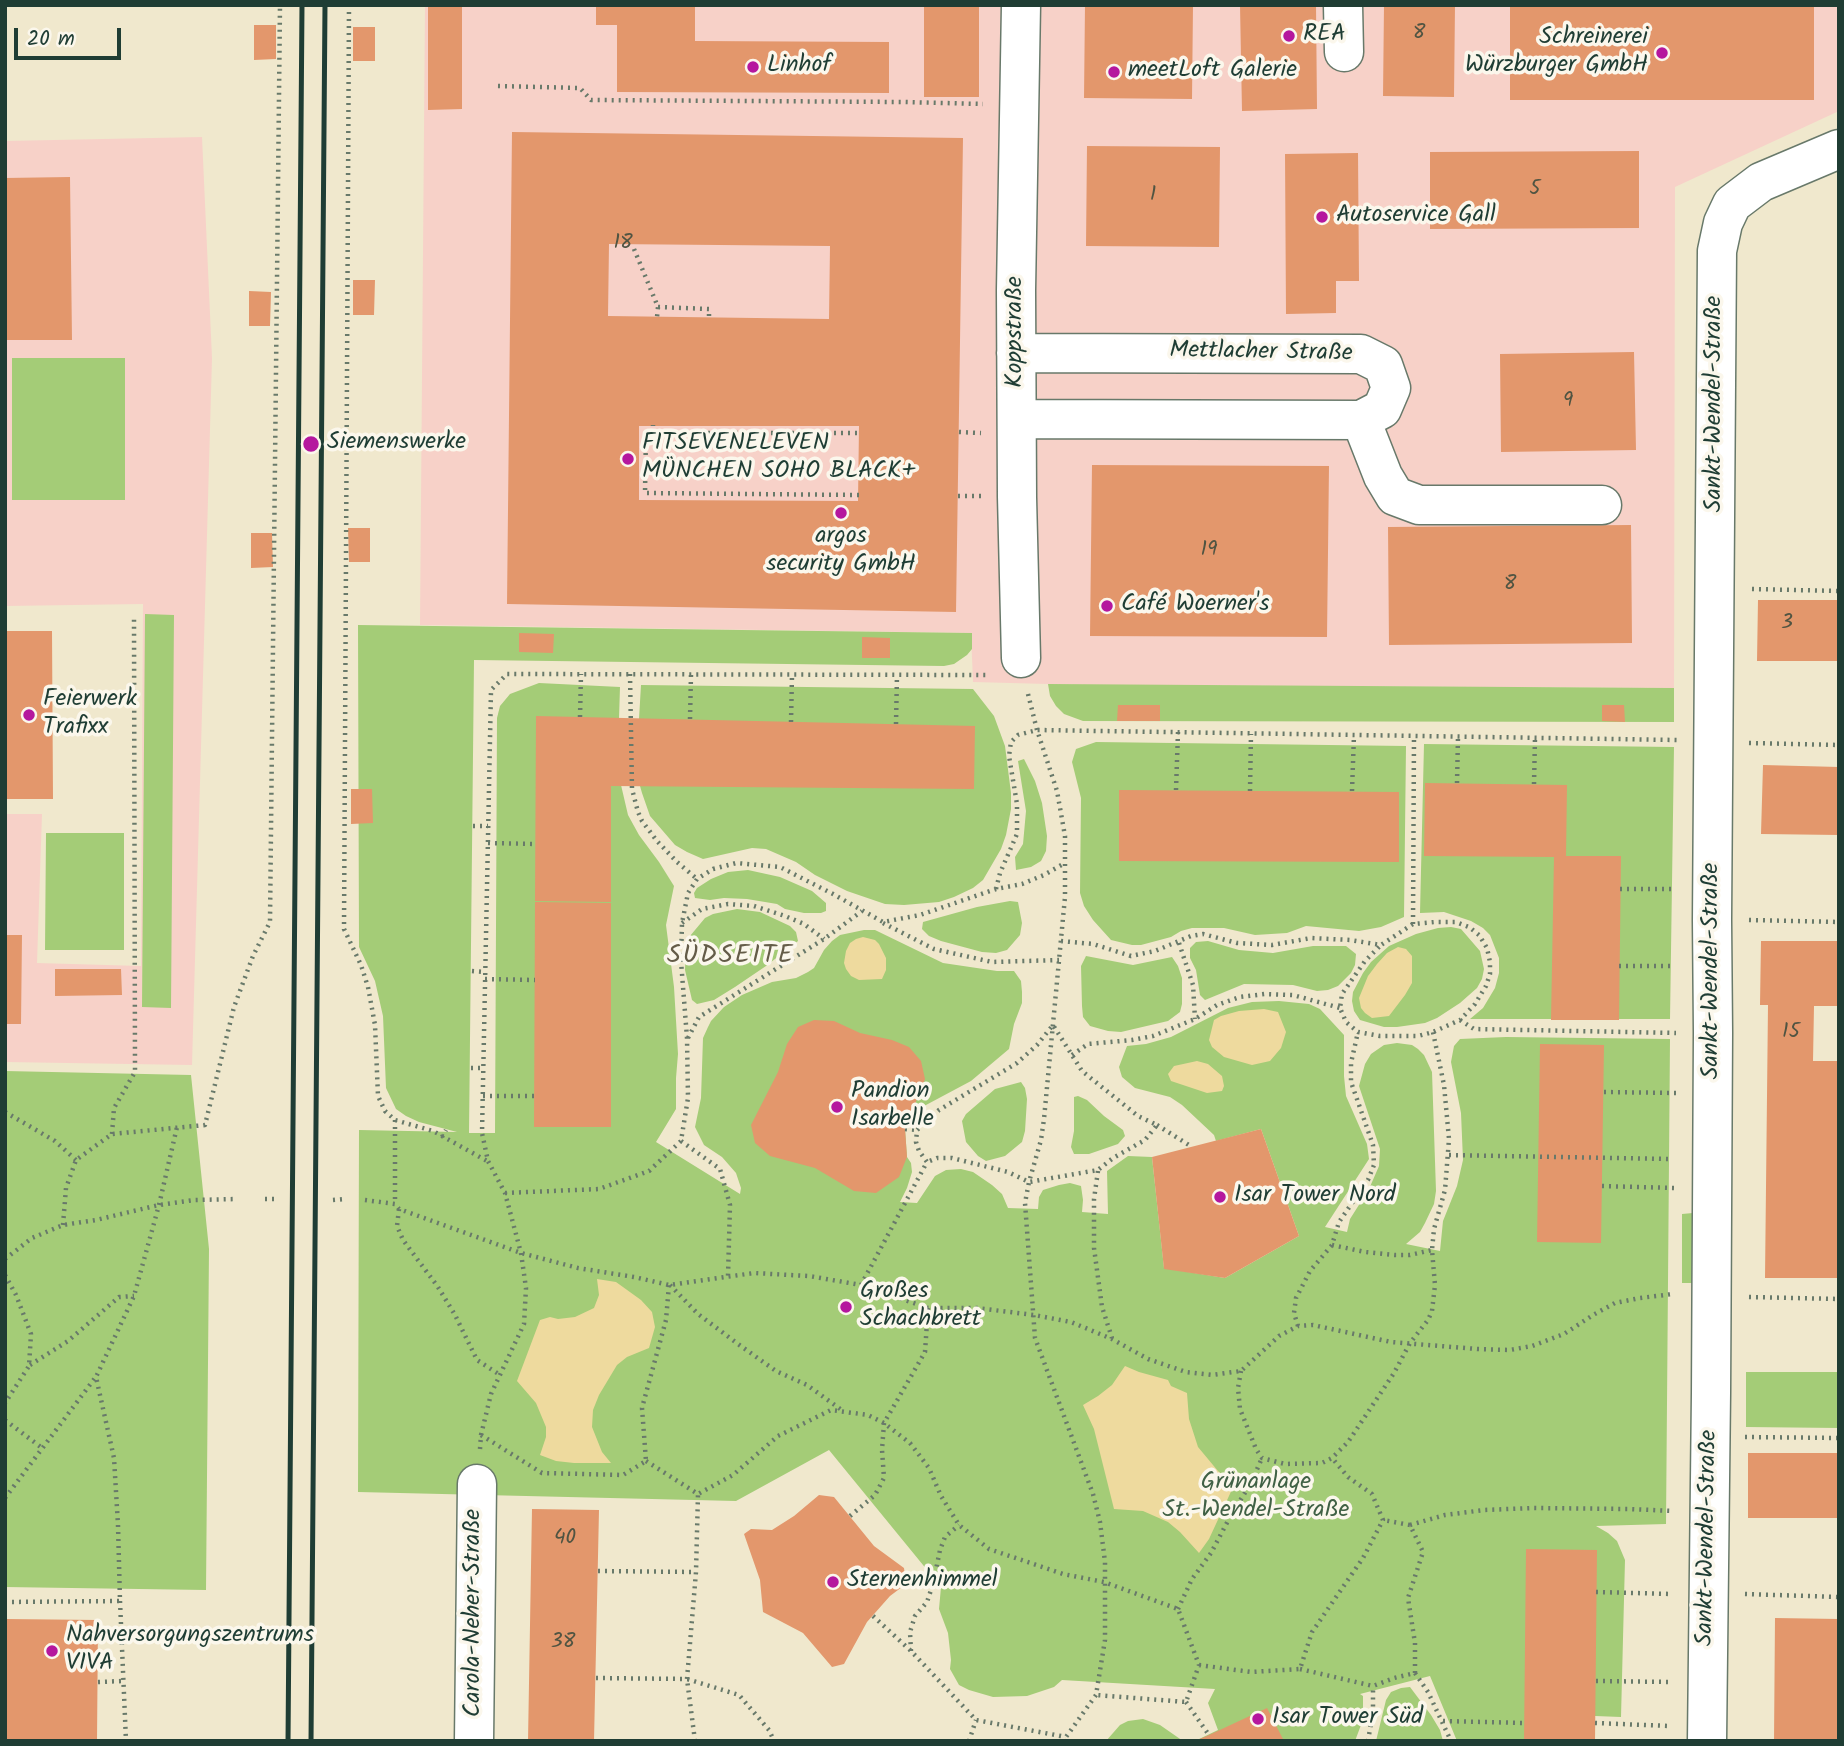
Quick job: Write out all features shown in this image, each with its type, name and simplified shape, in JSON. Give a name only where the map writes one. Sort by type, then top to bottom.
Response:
[{"type":"street","name":"Koppstraße","points":[[1021,5],[1016,353],[1022,667]]},
{"type":"street","points":[[1343,5],[1343,52]]},
{"type":"street","name":"Sankt-Wendel-Straße","points":[[1707,1741],[1717,251],[1723,223],[1732,204],[1761,182],[1839,149]]},
{"type":"street","name":"Mettlacher Straße","points":[[1016,353],[1361,354],[1383,365],[1391,388],[1381,409],[1361,421]]},
{"type":"street","points":[[1017,419],[1361,421],[1383,477],[1395,496],[1419,505],[1602,505]]},
{"type":"street","name":"Carola-Neher-Straße","points":[[474,1741],[477,1484]]},
{"type":"path","points":[[63,1225],[66,1188],[76,1160],[112,1134],[205,1125],[234,1007],[249,965],[270,922],[280,5]]},
{"type":"path","points":[[349,5],[344,929],[368,987],[375,1025],[378,1096],[385,1111],[395,1120],[433,1131],[488,1161]]},
{"type":"path","points":[[498,86],[580,88],[591,100],[1019,105]]},
{"type":"path","points":[[634,249],[658,307],[657,317]]},
{"type":"path","points":[[658,307],[709,309],[709,318]]},
{"type":"path","points":[[653,425],[653,433]]},
{"type":"path","points":[[704,426],[704,433]]},
{"type":"path","points":[[859,433],[646,433],[645,493],[859,495]]},
{"type":"path","points":[[1715,589],[1839,591]]},
{"type":"path","points":[[112,1134],[114,1108],[135,1072],[134,617]]},
{"type":"path","points":[[477,1484],[481,1436],[491,1394],[524,1324],[526,1288],[521,1253],[505,1193],[488,1161],[482,1133],[491,690],[507,674],[897,675],[1022,667],[1037,730],[1057,790],[1065,836],[1065,897],[1041,1140],[1025,1203],[1035,1338],[1093,1494],[1100,1522],[1105,1562],[1105,1640],[1096,1695],[1066,1739],[976,1720],[911,1651],[873,1616]]},
{"type":"path","points":[[580,717],[581,674]]},
{"type":"path","points":[[629,674],[632,789],[638,812],[657,841],[697,879]]},
{"type":"path","points":[[690,719],[691,674]]},
{"type":"path","points":[[791,722],[792,675]]},
{"type":"path","points":[[896,724],[897,675]]},
{"type":"path","points":[[996,889],[1017,834],[1017,804],[1009,756],[1011,742],[1018,735],[1037,730],[1839,746]]},
{"type":"path","points":[[1176,790],[1178,732]]},
{"type":"path","points":[[1250,791],[1251,734]]},
{"type":"path","points":[[1352,791],[1354,735]]},
{"type":"path","points":[[1413,925],[1414,736]]},
{"type":"path","points":[[1457,783],[1458,737]]},
{"type":"path","points":[[1534,784],[1535,738]]},
{"type":"path","points":[[473,826],[488,826]]},
{"type":"path","points":[[488,843],[536,844]]},
{"type":"path","points":[[505,1193],[599,1189],[649,1171],[681,1142],[688,1098],[681,961],[682,923],[688,893],[697,879],[713,869],[736,863],[780,867],[934,949],[992,962],[1059,960]]},
{"type":"path","points":[[883,922],[920,915],[996,889],[1022,884],[1065,863]]},
{"type":"path","points":[[1620,889],[1677,889]]},
{"type":"path","points":[[682,923],[702,909],[728,904],[754,906],[804,924],[824,939]]},
{"type":"path","points":[[687,1038],[699,1017],[824,939],[862,911]]},
{"type":"path","points":[[1712,920],[1839,922]]},
{"type":"path","points":[[1456,922],[1479,935],[1487,948],[1490,974],[1475,1004],[1460,1020],[1433,1032],[1418,1036],[1380,1036],[1358,1032],[1346,1021],[1340,1008],[1342,994],[1381,945],[1413,925],[1456,922]]},
{"type":"path","points":[[1061,941],[1093,944],[1131,956],[1155,951],[1191,936],[1203,934],[1237,943],[1272,945],[1311,938],[1381,945]]},
{"type":"path","points":[[1178,943],[1193,985],[1195,1019]]},
{"type":"path","points":[[1619,966],[1677,966]]},
{"type":"path","points":[[472,971],[485,972]]},
{"type":"path","points":[[485,979],[535,979]]},
{"type":"path","points":[[1072,1055],[1088,1044],[1153,1036],[1195,1019],[1217,1005],[1240,997],[1293,995],[1340,1008]]},
{"type":"path","points":[[1460,1020],[1474,1029],[1676,1033]]},
{"type":"path","points":[[1053,1025],[1082,1071],[1093,1082],[1138,1116],[1192,1147]]},
{"type":"path","points":[[927,1162],[919,1152],[916,1142],[918,1130],[939,1110],[1017,1063],[1037,1045],[1053,1025]]},
{"type":"path","points":[[1298,1326],[1294,1313],[1296,1298],[1310,1271],[1332,1245],[1339,1222],[1368,1180],[1374,1165],[1373,1145],[1351,1082],[1351,1063],[1358,1032]]},
{"type":"path","points":[[1241,1371],[1238,1388],[1240,1409],[1262,1458],[1285,1464],[1322,1463],[1332,1458],[1348,1441],[1394,1373],[1410,1343],[1422,1329],[1432,1311],[1435,1284],[1432,1250],[1437,1214],[1445,1190],[1449,1155],[1448,1111],[1433,1032]]},
{"type":"path","points":[[471,1068],[483,1068]]},
{"type":"path","points":[[1604,1092],[1676,1093]]},
{"type":"path","points":[[483,1096],[534,1096]]},
{"type":"path","points":[[5,1112],[55,1141],[76,1160]]},
{"type":"path","points":[[395,1120],[397,1226],[403,1240],[455,1315],[477,1360],[500,1375]]},
{"type":"path","points":[[861,1285],[927,1162],[937,1158],[952,1158],[1008,1172],[1029,1182],[1098,1170],[1145,1140],[1157,1125]]},
{"type":"path","points":[[5,1498],[96,1377],[134,1296],[177,1127]]},
{"type":"path","points":[[905,1129],[918,1130]]},
{"type":"path","points":[[442,1137],[446,1130]]},
{"type":"path","points":[[681,1142],[720,1169],[730,1205],[728,1276]]},
{"type":"path","points":[[1449,1155],[1669,1159]]},
{"type":"path","points":[[1098,1170],[1094,1199],[1094,1248],[1102,1307],[1112,1339]]},
{"type":"path","points":[[1602,1186],[1675,1188]]},
{"type":"path","points":[[5,1259],[32,1238],[63,1225],[159,1205],[194,1200],[237,1199]]},
{"type":"path","points":[[265,1199],[277,1199]]},
{"type":"path","points":[[333,1200],[345,1199]]},
{"type":"path","points":[[365,1200],[397,1207],[521,1253],[578,1268],[669,1285],[754,1273],[809,1276],[861,1285],[928,1308],[977,1308],[1071,1322],[1112,1339],[1148,1359],[1186,1372],[1212,1375],[1241,1371],[1279,1336],[1298,1326],[1313,1325],[1391,1342],[1510,1350],[1532,1346],[1564,1334],[1615,1303],[1640,1298],[1674,1294],[1839,1299]]},
{"type":"path","points":[[1332,1245],[1395,1255],[1432,1250]]},
{"type":"path","points":[[5,1275],[31,1334],[29,1366]]},
{"type":"path","points":[[669,1285],[698,1314],[738,1344],[776,1371],[807,1385],[845,1412]]},
{"type":"path","points":[[646,1461],[642,1408],[667,1320],[669,1285]]},
{"type":"path","points":[[5,1403],[29,1366],[68,1340],[119,1297],[134,1296]]},
{"type":"path","points":[[850,1516],[875,1495],[884,1478],[884,1423],[925,1352],[928,1308]]},
{"type":"path","points":[[96,1377],[114,1458],[126,1741]]},
{"type":"path","points":[[698,1494],[733,1475],[778,1436],[831,1410],[867,1415],[884,1423],[910,1443],[929,1468],[941,1496],[959,1525],[989,1549],[1063,1574],[1104,1582],[1178,1609]]},
{"type":"path","points":[[5,1420],[42,1448]]},
{"type":"path","points":[[481,1436],[542,1474],[622,1475],[646,1461]]},
{"type":"path","points":[[1738,1437],[1839,1438]]},
{"type":"path","points":[[1186,1702],[1199,1665],[1178,1609],[1192,1579],[1211,1553],[1251,1483],[1262,1458]]},
{"type":"path","points":[[1332,1458],[1348,1477],[1371,1494],[1383,1520]]},
{"type":"path","points":[[646,1461],[698,1494]]},
{"type":"path","points":[[695,1741],[687,1679],[696,1572],[698,1494]]},
{"type":"path","points":[[1383,1520],[1410,1525],[1446,1514],[1534,1508],[1674,1511]]},
{"type":"path","points":[[1300,1669],[1312,1632],[1363,1558],[1383,1520]]},
{"type":"path","points":[[911,1651],[910,1632],[915,1616],[928,1602],[945,1536],[959,1525]]},
{"type":"path","points":[[1410,1525],[1423,1552],[1408,1598],[1415,1643],[1415,1673],[1428,1692],[1451,1741]]},
{"type":"path","points":[[598,1571],[696,1572]]},
{"type":"path","points":[[1596,1592],[1673,1594]]},
{"type":"path","points":[[1736,1593],[1839,1597]]},
{"type":"path","points":[[5,1602],[120,1601]]},
{"type":"path","points":[[1199,1665],[1251,1672],[1300,1669],[1373,1686],[1415,1673]]},
{"type":"path","points":[[596,1678],[687,1679],[739,1695],[769,1730],[774,1741]]},
{"type":"path","points":[[98,1682],[123,1681]]},
{"type":"path","points":[[1596,1681],[1672,1682]]},
{"type":"path","points":[[1368,1741],[1373,1711],[1373,1686]]},
{"type":"path","points":[[1096,1695],[1186,1702]]},
{"type":"path","points":[[1186,1702],[1209,1735]]},
{"type":"path","points":[[968,1741],[976,1720]]},
{"type":"path","points":[[1443,1721],[1525,1723]]},
{"type":"path","points":[[1595,1723],[1671,1726]]},
{"type":"shaded area","points":[[425,5],[1839,5],[1839,111],[1675,187],[1674,688],[973,682],[971,633],[420,625]]},
{"type":"shaded area","points":[[202,137],[212,358],[192,1065],[5,1062],[5,814],[42,814],[37,963],[141,966],[143,604],[5,606],[5,141]]},
{"type":"green space","points":[[12,358],[125,358],[125,500],[12,500]]},
{"type":"green space","points":[[145,614],[174,615],[171,1008],[142,1007]]},
{"type":"green space","name":"Grünanlage St.-Wendel-Straße","points":[[358,625],[972,633],[972,649],[967,655],[954,664],[944,666],[474,660],[469,1133],[495,1133],[497,718],[500,706],[510,694],[539,683],[620,687],[621,785],[628,815],[674,886],[666,925],[674,987],[678,1054],[676,1109],[656,1142],[740,1194],[741,1188],[736,1173],[722,1157],[704,1145],[695,1127],[701,1098],[703,1038],[708,1027],[724,1007],[742,995],[772,982],[796,978],[808,972],[814,968],[824,950],[840,935],[864,930],[875,930],[943,963],[1014,971],[1021,981],[1022,1003],[1009,1049],[971,1081],[911,1113],[905,1129],[907,1157],[912,1172],[900,1202],[917,1203],[935,1176],[946,1170],[961,1169],[973,1172],[992,1185],[1002,1194],[1008,1208],[1038,1209],[1043,1190],[1070,1183],[1081,1186],[1082,1212],[1108,1214],[1107,1171],[1128,1156],[1152,1157],[1164,1268],[1225,1278],[1299,1236],[1261,1129],[1216,1141],[1214,1135],[1182,1105],[1170,1097],[1135,1088],[1122,1077],[1119,1067],[1127,1046],[1171,1037],[1228,1008],[1252,1002],[1309,1004],[1320,1009],[1344,1035],[1346,1096],[1367,1144],[1369,1159],[1325,1227],[1347,1232],[1350,1219],[1369,1189],[1379,1166],[1380,1149],[1359,1086],[1365,1064],[1371,1054],[1384,1045],[1412,1045],[1424,1055],[1432,1072],[1436,1191],[1434,1204],[1420,1232],[1406,1244],[1440,1251],[1443,1221],[1457,1186],[1463,1160],[1461,1113],[1451,1062],[1454,1046],[1460,1039],[1670,1039],[1666,1524],[1596,1526],[1617,1541],[1625,1560],[1621,1717],[1595,1716],[1595,1741],[1457,1741],[1430,1676],[1360,1694],[1363,1696],[1363,1713],[1355,1741],[1195,1741],[1218,1730],[1208,1703],[1215,1689],[1062,1680],[1054,1687],[1027,1696],[993,1697],[969,1690],[959,1685],[950,1669],[948,1633],[939,1609],[941,1587],[829,1450],[736,1501],[358,1492],[359,1130],[457,1132],[406,1116],[396,1109],[386,1088],[383,1016],[375,981],[359,947]]},
{"type":"green space","points":[[1048,684],[1674,688],[1674,722],[1083,721],[1064,714],[1056,706],[1050,696]]},
{"type":"green space","points":[[641,685],[973,689],[994,716],[1005,746],[1011,809],[1001,849],[983,880],[973,888],[939,902],[904,905],[885,904],[847,891],[796,862],[766,849],[752,848],[703,859],[687,852],[675,845],[650,816],[640,786]]},
{"type":"green space","points":[[1096,742],[1406,746],[1404,917],[1381,927],[1359,931],[1306,926],[1287,933],[1255,935],[1224,928],[1192,928],[1141,945],[1111,940],[1093,920],[1080,893],[1081,798],[1072,762],[1076,749]]},
{"type":"green space","points":[[1424,744],[1674,747],[1670,1019],[1470,1019],[1483,1008],[1495,988],[1499,958],[1490,935],[1471,921],[1444,912],[1420,913]]},
{"type":"green space","points":[[1024,759],[1042,803],[1047,836],[1046,851],[1041,861],[1031,867],[1016,870],[1015,857],[1023,844],[1026,811],[1018,761]]},
{"type":"green space","points":[[46,833],[124,833],[124,950],[45,950]]},
{"type":"green space","points":[[748,870],[780,877],[812,891],[826,903],[826,911],[804,913],[785,909],[777,904],[747,899],[695,898],[697,888],[711,879],[728,872]]},
{"type":"green space","points":[[1010,901],[1018,902],[1022,923],[1020,935],[1007,950],[996,953],[982,952],[941,941],[929,936],[922,929],[923,922]]},
{"type":"green space","points":[[737,909],[760,912],[790,926],[796,932],[798,941],[735,987],[714,1000],[697,1004],[692,1000],[685,970],[686,946],[690,936],[705,918]]},
{"type":"green space","points":[[1451,927],[1461,929],[1480,951],[1484,969],[1477,988],[1460,1003],[1425,1023],[1384,1027],[1360,1020],[1354,1011],[1353,992],[1371,962],[1389,946],[1416,934]]},
{"type":"green space","points":[[1208,941],[1239,950],[1273,953],[1313,946],[1346,946],[1356,954],[1355,965],[1338,986],[1328,990],[1317,991],[1293,985],[1244,984],[1205,1000],[1200,995],[1190,948],[1196,942]]},
{"type":"green space","points":[[1086,956],[1133,965],[1172,957],[1182,978],[1180,1012],[1168,1021],[1121,1032],[1090,1026],[1083,1017],[1082,1006],[1081,966]]},
{"type":"green space","points":[[5,1071],[191,1075],[209,1249],[206,1590],[5,1587]]},
{"type":"green space","points":[[1021,1082],[1027,1099],[1022,1142],[1005,1156],[986,1161],[966,1142],[962,1121],[966,1114],[995,1089]]},
{"type":"green space","points":[[1074,1097],[1087,1100],[1123,1130],[1125,1136],[1118,1144],[1089,1154],[1074,1154],[1071,1147]]},
{"type":"green space","points":[[1693,1213],[1694,1283],[1682,1283],[1682,1214]]},
{"type":"green space","points":[[1746,1372],[1839,1372],[1839,1428],[1746,1427]]},
{"type":"green space","points":[[1410,1687],[1431,1715],[1443,1741],[1376,1741],[1386,1700],[1391,1692]]},
{"type":"green space","points":[[1143,1719],[1160,1725],[1183,1741],[1106,1741],[1120,1725]]},
{"type":"sand","points":[[863,937],[875,940],[886,958],[886,970],[882,979],[859,980],[851,976],[846,969],[844,963],[850,943]]},
{"type":"sand","points":[[1398,947],[1406,949],[1412,956],[1412,983],[1389,1016],[1372,1018],[1361,1008],[1359,998],[1368,976],[1377,964],[1387,953]]},
{"type":"sand","points":[[1264,1009],[1278,1012],[1286,1032],[1281,1048],[1270,1061],[1252,1065],[1224,1057],[1212,1047],[1209,1040],[1214,1020],[1239,1011]]},
{"type":"sand","points":[[1197,1061],[1208,1064],[1222,1076],[1222,1091],[1207,1093],[1171,1081],[1168,1074],[1174,1066]]},
{"type":"sand","points":[[597,1279],[616,1282],[641,1300],[652,1312],[655,1327],[649,1348],[627,1357],[617,1365],[593,1410],[592,1427],[602,1452],[611,1463],[556,1461],[540,1455],[546,1427],[536,1403],[517,1381],[540,1320],[550,1317],[575,1317],[594,1308],[599,1295]]},
{"type":"sand","points":[[1125,1366],[1168,1380],[1171,1386],[1187,1393],[1189,1419],[1198,1447],[1218,1471],[1235,1483],[1209,1539],[1199,1553],[1168,1522],[1143,1511],[1114,1509],[1094,1429],[1083,1405],[1112,1385]]},
{"type":"building","points":[[428,5],[462,5],[462,109],[428,110]]},
{"type":"building","name":"Linhof","points":[[596,5],[695,5],[695,41],[889,42],[889,93],[617,92],[617,25],[596,25]]},
{"type":"building","points":[[924,5],[979,5],[979,97],[924,97]]},
{"type":"building","points":[[1085,5],[1193,5],[1192,99],[1084,98]]},
{"type":"building","points":[[1240,5],[1316,5],[1317,109],[1242,111]]},
{"type":"building","points":[[1384,5],[1455,5],[1454,97],[1383,96]]},
{"type":"building","name":"Schreinerei Würzburger GmbH","points":[[1510,5],[1814,5],[1814,100],[1510,100]]},
{"type":"building","points":[[254,25],[276,25],[276,59],[254,60]]},
{"type":"building","points":[[353,27],[375,27],[375,61],[353,61]]},
{"type":"building","points":[[512,132],[963,138],[956,612],[507,604]],"holes":[[[609,244],[830,246],[829,319],[608,316]],[[639,426],[859,426],[858,501],[639,500]]]},
{"type":"building","points":[[1087,146],[1220,147],[1219,247],[1086,246]]},
{"type":"building","points":[[1639,151],[1639,228],[1430,229],[1430,152]]},
{"type":"building","name":"Autoservice Gall","points":[[1358,153],[1359,281],[1336,281],[1336,313],[1286,314],[1285,154]]},
{"type":"building","points":[[70,177],[72,340],[5,340],[5,178]]},
{"type":"building","points":[[353,280],[375,280],[374,315],[353,315]]},
{"type":"building","points":[[249,291],[271,292],[270,326],[249,326]]},
{"type":"building","points":[[1634,352],[1636,450],[1501,452],[1500,354]]},
{"type":"building","points":[[1092,465],[1329,466],[1327,637],[1090,636]]},
{"type":"building","points":[[1631,525],[1632,643],[1389,645],[1388,527]]},
{"type":"building","points":[[348,528],[370,528],[370,562],[349,562]]},
{"type":"building","points":[[251,533],[272,533],[273,567],[251,568]]},
{"type":"building","points":[[1758,600],[1839,600],[1839,661],[1757,661]]},
{"type":"building","name":"Feierwerk Trafixx","points":[[5,631],[52,631],[53,799],[5,799]]},
{"type":"building","points":[[519,633],[554,634],[553,653],[519,652]]},
{"type":"building","points":[[862,637],[890,638],[890,658],[862,658]]},
{"type":"building","points":[[1118,705],[1160,705],[1160,721],[1117,721]]},
{"type":"building","points":[[1602,705],[1624,705],[1625,722],[1602,721]]},
{"type":"building","points":[[536,716],[975,726],[974,789],[611,786],[611,902],[535,901]]},
{"type":"building","points":[[1763,765],[1839,767],[1839,835],[1761,834]]},
{"type":"building","points":[[1425,783],[1567,785],[1566,856],[1621,856],[1619,1020],[1551,1020],[1554,857],[1424,856]]},
{"type":"building","points":[[351,789],[372,789],[373,823],[351,824]]},
{"type":"building","points":[[1119,790],[1399,792],[1399,862],[1119,861]]},
{"type":"building","points":[[535,902],[611,903],[611,1127],[534,1127]]},
{"type":"building","points":[[5,935],[22,935],[21,1024],[5,1024]]},
{"type":"building","points":[[1761,941],[1839,941],[1839,1006],[1814,1006],[1813,1061],[1839,1061],[1838,1278],[1765,1278],[1768,1005],[1760,1005]]},
{"type":"building","points":[[55,969],[121,969],[122,995],[55,996]]},
{"type":"building","name":"Pandion Isarbelle","points":[[814,1020],[834,1021],[860,1033],[892,1040],[909,1047],[921,1061],[925,1079],[905,1129],[907,1157],[899,1177],[876,1193],[854,1191],[815,1168],[770,1156],[755,1143],[751,1125],[778,1072],[787,1044],[798,1027]]},
{"type":"building","points":[[1540,1044],[1604,1045],[1601,1243],[1537,1242]]},
{"type":"building","name":"Isar Tower Nord","points":[[1261,1129],[1299,1236],[1225,1278],[1164,1269],[1152,1157]]},
{"type":"building","points":[[1748,1453],[1839,1453],[1839,1518],[1748,1518]]},
{"type":"building","name":"Sternenhimmel","points":[[819,1495],[834,1497],[874,1546],[904,1568],[906,1584],[890,1596],[867,1622],[844,1664],[832,1667],[803,1633],[763,1612],[760,1580],[744,1534],[751,1529],[772,1530]]},
{"type":"building","points":[[532,1509],[599,1510],[594,1741],[528,1741]]},
{"type":"building","points":[[1526,1549],[1597,1550],[1595,1741],[1524,1741]]},
{"type":"building","points":[[1775,1618],[1839,1619],[1839,1741],[1774,1741]]},
{"type":"building","name":"Nahversorgungszentrums VIVA","points":[[5,1619],[98,1620],[97,1741],[5,1741]]},
{"type":"building","name":"Isar Tower Süd","points":[[1267,1708],[1284,1741],[1195,1741],[1209,1735]]},
{"type":"railway","points":[[288,1741],[302,5]]},
{"type":"railway","points":[[311,1741],[325,5]]},
{"type":"place","name":"REA","points":[[1289,36]]},
{"type":"place","name":"Schreinerei Würzburger GmbH","points":[[1662,53]]},
{"type":"place","name":"Linhof","points":[[753,67]]},
{"type":"place","name":"meetLoft Galerie","points":[[1114,72]]},
{"type":"place","name":"Autoservice Gall","points":[[1322,217]]},
{"type":"place","name":"Siemenswerke","points":[[311,444]]},
{"type":"place","name":"FITSEVENELEVEN MÜNCHEN SOHO BLACK+","points":[[628,459]]},
{"type":"place","name":"argos security GmbH","points":[[841,513]]},
{"type":"place","name":"Café Woerner's","points":[[1107,606]]},
{"type":"place","name":"Feierwerk Trafixx","points":[[29,715]]},
{"type":"place","name":"Pandion Isarbelle","points":[[837,1107]]},
{"type":"place","name":"Isar Tower Nord","points":[[1220,1197]]},
{"type":"place","name":"Großes Schachbrett","points":[[846,1307]]},
{"type":"place","name":"Sternenhimmel","points":[[833,1582]]},
{"type":"place","name":"Nahversorgungszentrums VIVA","points":[[52,1651]]},
{"type":"place","name":"Isar Tower Süd","points":[[1258,1719]]},
{"type":"district","name":"SÜDSEITE","points":[[731,958]]}]
